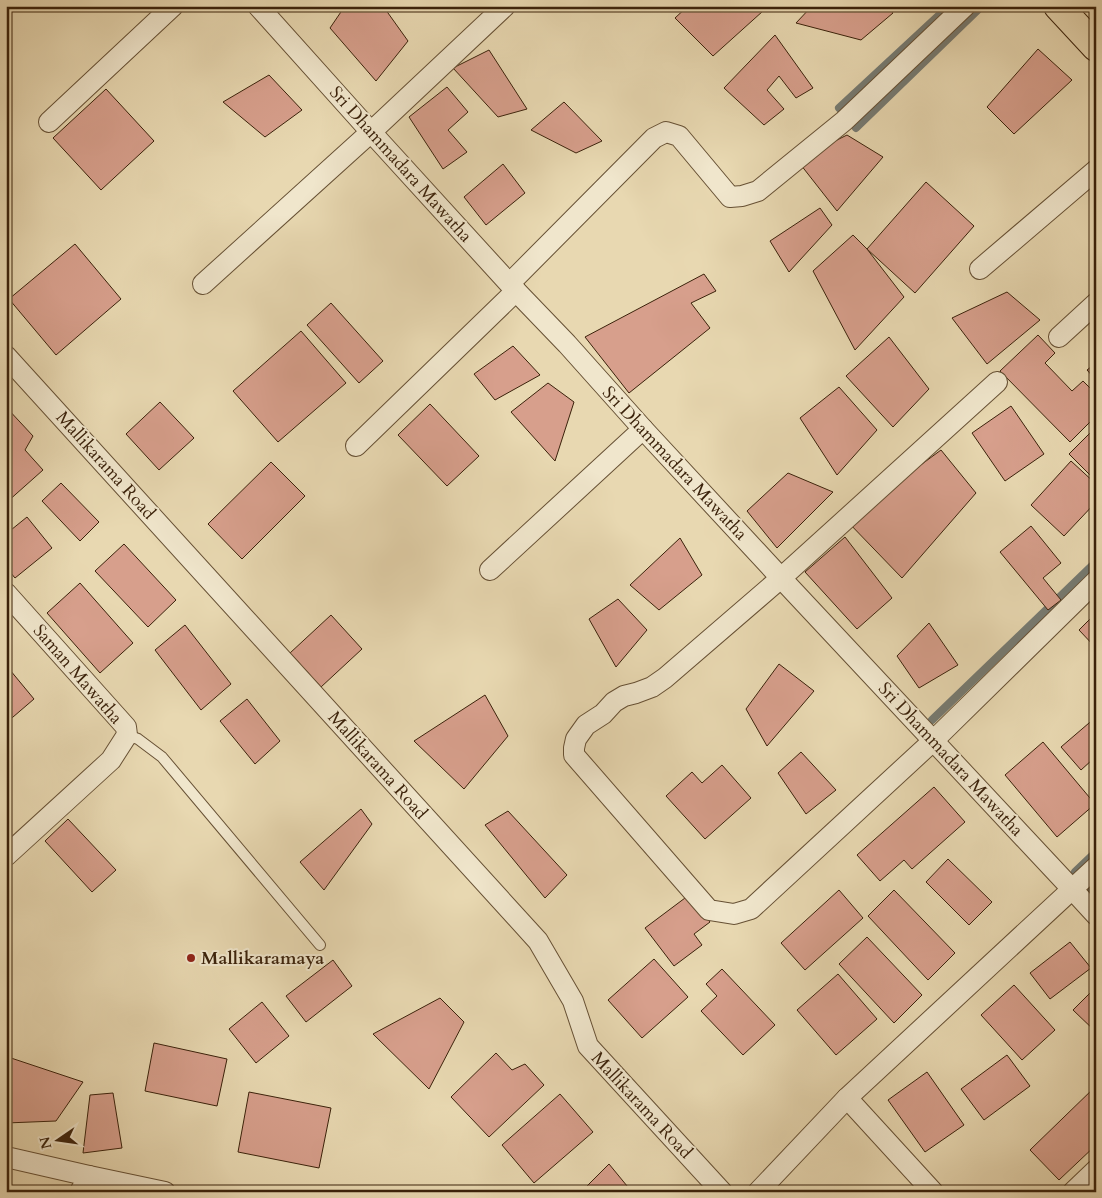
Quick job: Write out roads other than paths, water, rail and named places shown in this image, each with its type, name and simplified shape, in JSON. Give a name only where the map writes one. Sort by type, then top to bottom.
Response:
[{"type":"main road","points":[[1058,6],[1096,47]]},
{"type":"street","points":[[49,122],[173,6]]},
{"type":"street","name":"Sri Dhammadara Mawatha","points":[[258,6],[643,429],[1096,915]]},
{"type":"street","points":[[203,284],[371,132],[505,6]]},
{"type":"street","points":[[356,446],[513,287],[654,138],[666,132],[679,136],[730,197],[742,196],[758,191],[844,122],[964,6]]},
{"type":"street","points":[[980,269],[1096,170]]},
{"type":"street","points":[[1059,336],[1096,303]]},
{"type":"street","name":"Mallikarama Road","points":[[6,356],[538,941],[573,1001],[588,1046],[722,1192]]},
{"type":"street","points":[[997,382],[781,578],[665,678],[652,687],[636,694],[624,696],[614,702],[603,714],[586,726],[576,738],[574,755],[709,910],[734,914],[751,909],[934,740],[1096,581]]},
{"type":"street","points":[[490,570],[643,429]]},
{"type":"street","name":"Saman Mawatha","points":[[6,593],[126,727],[126,735]]},
{"type":"street","points":[[6,856],[111,760],[126,735]]},
{"type":"street","points":[[758,1192],[847,1098],[1096,867]]},
{"type":"street","points":[[847,1098],[933,1192]]},
{"type":"street","points":[[6,1157],[84,1184],[165,1192]]},
{"type":"street","points":[[1073,1192],[1096,1170]]},
{"type":"lane","points":[[126,735],[138,739],[162,757],[320,945]]},
{"type":"waterway","points":[[839,108],[949,6]]},
{"type":"waterway","points":[[856,128],[982,6]]},
{"type":"waterway","points":[[932,720],[1096,562]]},
{"type":"waterway","points":[[1075,872],[1096,852]]},
{"type":"waterway","points":[[1091,889],[1096,884]]},
{"type":"place","name":"Mallikaramaya","points":[[191,958]]}]
